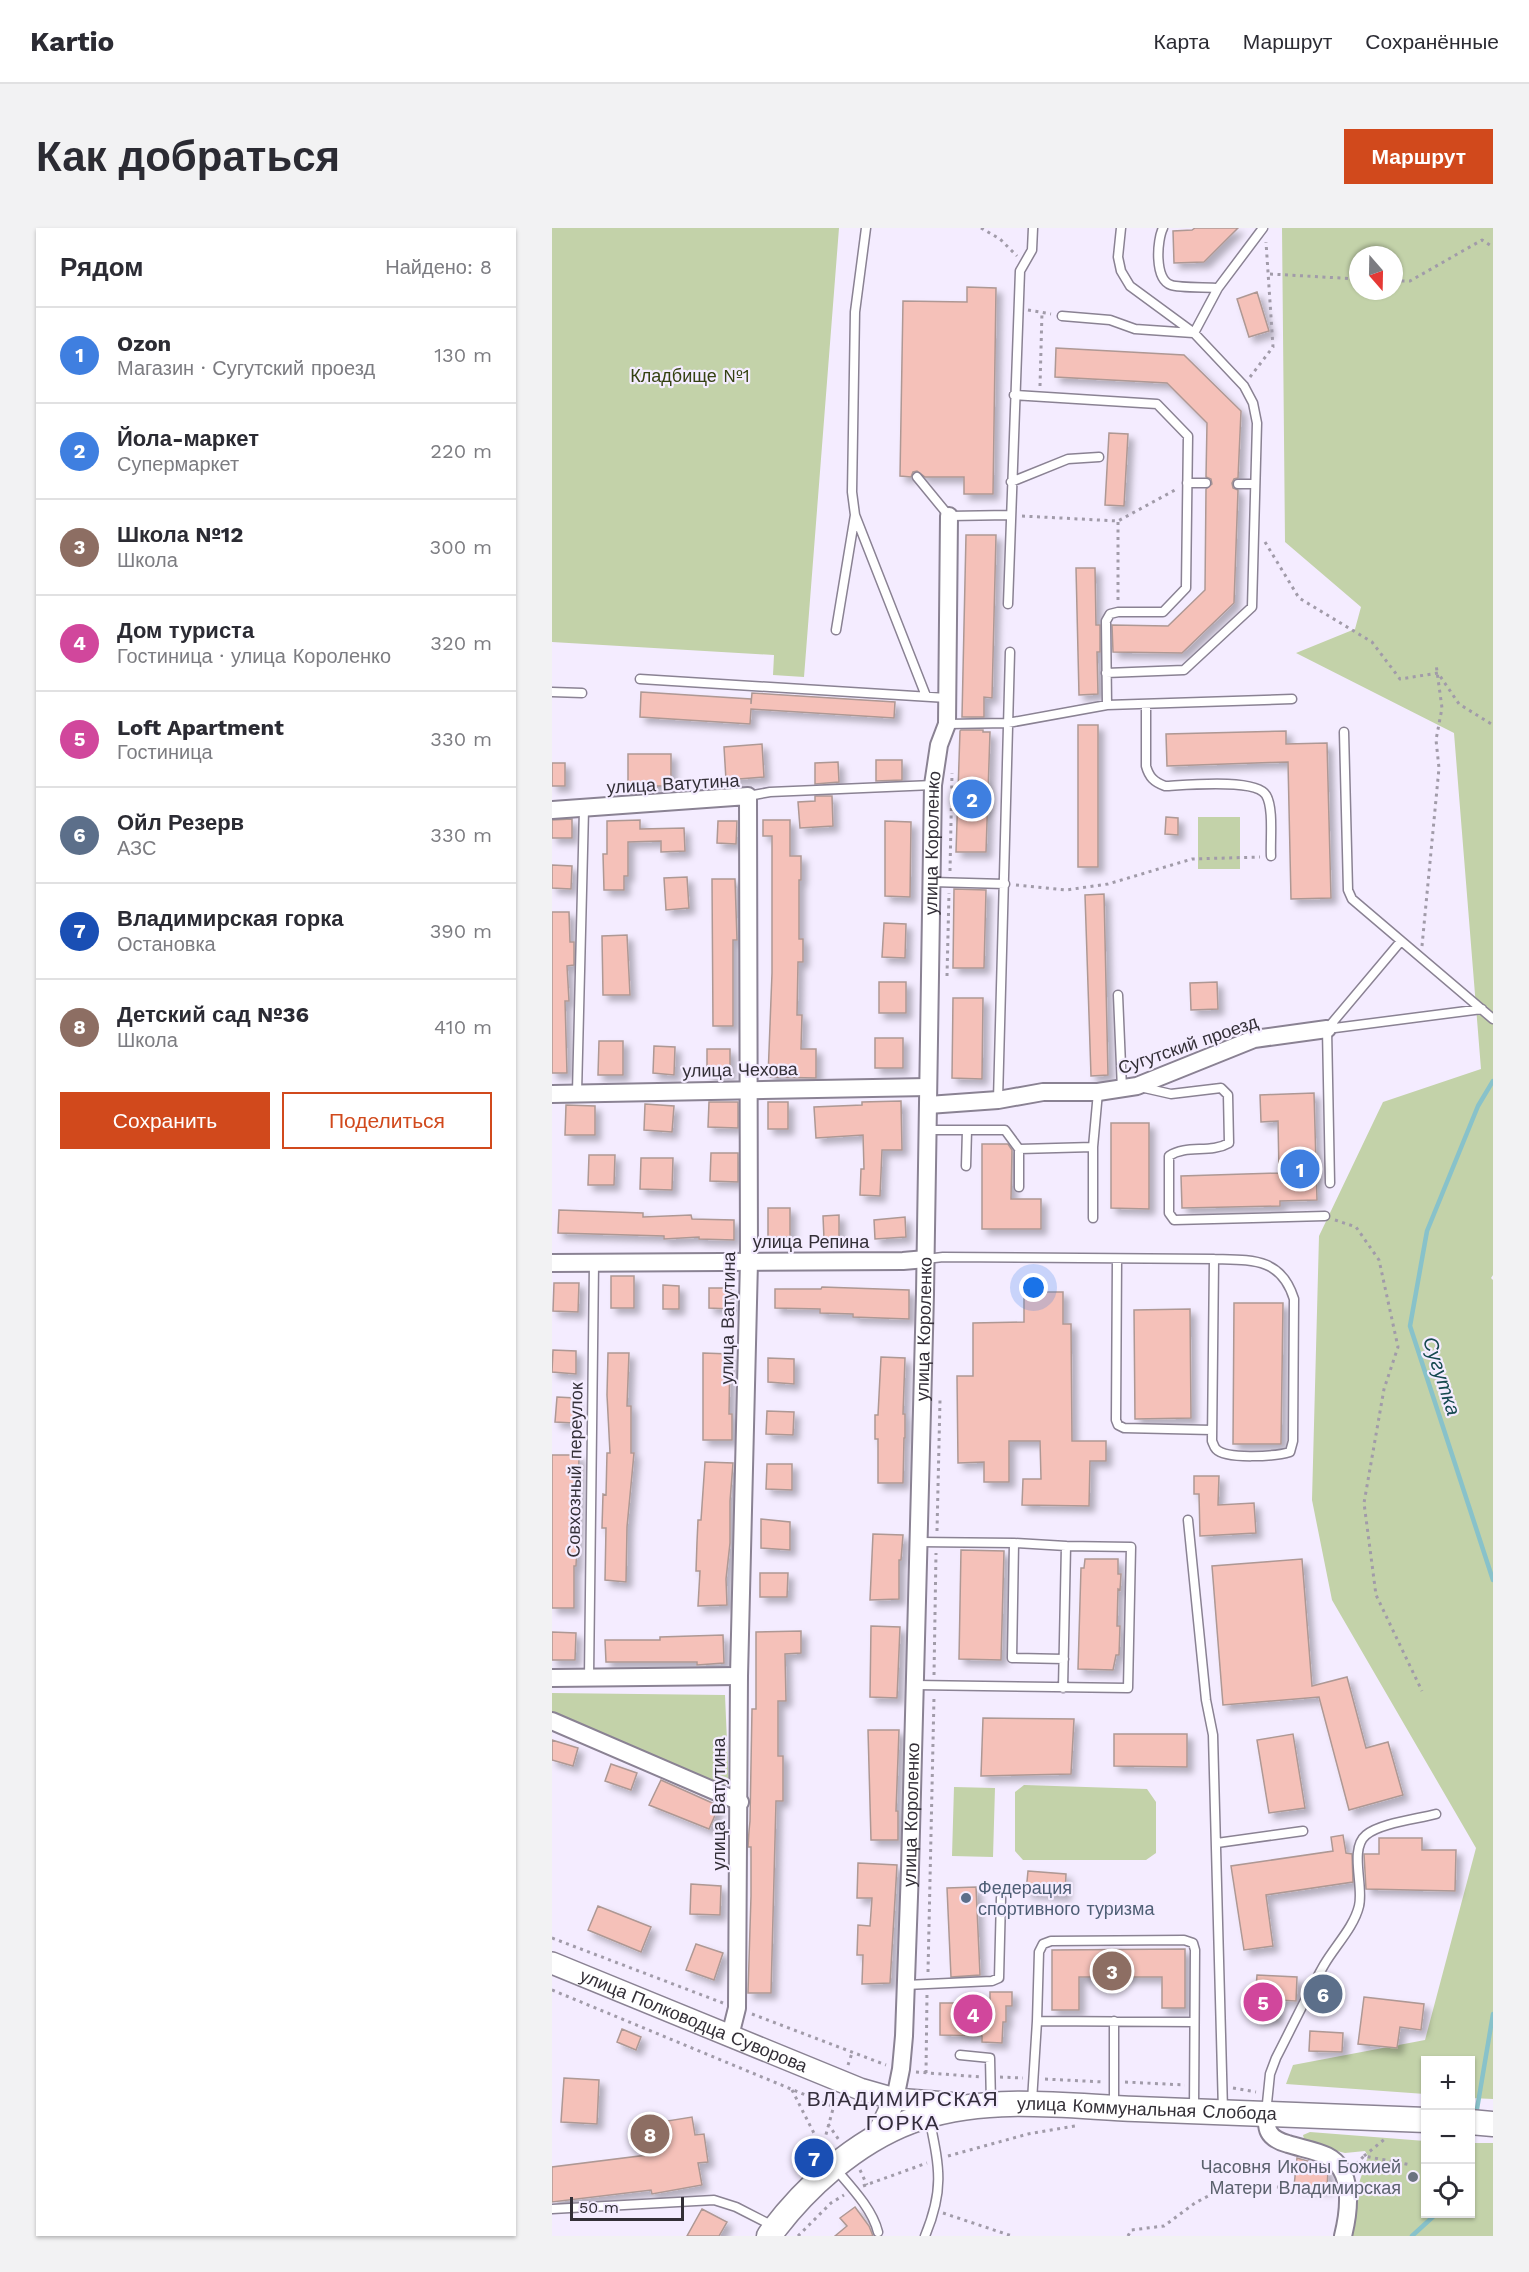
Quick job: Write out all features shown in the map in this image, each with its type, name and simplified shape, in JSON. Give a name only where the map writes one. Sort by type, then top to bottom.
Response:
[{"type":"main road","name":"улица Коммунальная Слобода","points":[[772,2232],[803,2196],[827,2156],[876,2138],[924,2108],[1032,2105],[1223,2112],[1267,2103],[1420,2120]]},
{"type":"main road","points":[[1475,2122],[1493,2124]]},
{"type":"street","name":"улица Короленко","points":[[876,2138],[895,2099],[901,2069],[906,1985],[926,1258],[933,785],[939,746],[947,723],[949,516]]},
{"type":"street","name":"улица Ватутина","points":[[552,810],[748,796],[749,1261],[739,1676],[737,2008],[730,2036]]},
{"type":"street","name":"Сугутский проезд","points":[[928,1105],[998,1100],[1042,1092],[1098,1092],[1130,1088],[1254,1039],[1327,1029]]},
{"type":"street","name":"улица Чехова","points":[[552,1094],[928,1087]]},
{"type":"street","name":"улица Репина","points":[[552,1263],[903,1261],[926,1258]]},
{"type":"street","points":[[552,1678],[739,1676]]},
{"type":"street","points":[[552,1721],[740,1802]]},
{"type":"street","name":"улица Полководца Суворова","points":[[552,1963],[860,2089],[924,2108]]},
{"type":"street","points":[[1267,2103],[1268,2131],[1272,2136],[1328,2156],[1337,2163],[1344,2175],[1348,2193],[1348,2216],[1343,2236]]},
{"type":"lane","points":[[866,228],[855,312],[852,492],[855,514],[926,696]]},
{"type":"lane","points":[[1008,604],[1017,308],[1020,271],[1032,250],[1033,228]]},
{"type":"lane","points":[[1106,673],[1184,670],[1252,607],[1257,423],[1253,404],[1244,386],[1194,333],[1130,286],[1118,257],[1121,228]]},
{"type":"lane","points":[[1163,228],[1159,237],[1159,262],[1162,278],[1170,285],[1218,288]]},
{"type":"lane","points":[[1194,333],[1218,288],[1263,228]]},
{"type":"lane","points":[[1062,316],[1110,320],[1135,329],[1194,333]]},
{"type":"lane","points":[[1014,395],[1158,404],[1188,436],[1186,588],[1164,612],[1110,614],[1106,621],[1107,705]]},
{"type":"lane","points":[[1011,482],[1068,459],[1099,457]]},
{"type":"lane","points":[[917,477],[949,516],[1010,515]]},
{"type":"lane","points":[[1187,483],[1206,483]]},
{"type":"lane","points":[[1238,484],[1254,484]]},
{"type":"lane","points":[[836,630],[855,514]]},
{"type":"lane","points":[[998,1100],[1010,652]]},
{"type":"lane","points":[[640,679],[947,698]]},
{"type":"lane","points":[[552,692],[582,693]]},
{"type":"lane","points":[[947,723],[1008,723],[1107,705],[1292,699]]},
{"type":"lane","points":[[1146,704],[1146,766],[1149,775],[1156,783],[1165,786],[1244,785],[1258,787],[1266,795],[1270,807],[1271,856]]},
{"type":"lane","points":[[1344,732],[1348,890],[1352,899],[1493,1019]]},
{"type":"lane","points":[[748,796],[770,792],[933,785]]},
{"type":"lane","points":[[577,1093],[584,809]]},
{"type":"lane","points":[[932,882],[1005,884]]},
{"type":"lane","points":[[1330,1183],[1327,1029],[1401,941]]},
{"type":"lane","points":[[1118,995],[1130,1088],[1171,1094],[1221,1088],[1228,1095],[1229,1143],[1219,1149],[1178,1150],[1169,1156],[1169,1213],[1174,1220],[1324,1216]]},
{"type":"lane","name":"Сугутский проезд","points":[[1327,1029],[1482,1010]]},
{"type":"lane","points":[[1093,1218],[1093,1147],[1098,1092]]},
{"type":"lane","points":[[928,1130],[1005,1130],[1019,1149],[1018,1187]]},
{"type":"lane","points":[[966,1166],[967,1130]]},
{"type":"lane","points":[[1019,1149],[1093,1147]]},
{"type":"lane","points":[[926,1258],[1214,1259],[1254,1260],[1273,1266],[1290,1287],[1294,1299],[1293,1441],[1290,1452],[1280,1455],[1227,1455],[1216,1449],[1212,1441],[1214,1259]]},
{"type":"lane","points":[[1117,1259],[1116,1420],[1118,1425],[1124,1428],[1212,1430]]},
{"type":"lane","name":"Совхозный переулок","points":[[589,1677],[594,1263]]},
{"type":"lane","points":[[1188,1520],[1206,1700],[1213,1735],[1223,2112]]},
{"type":"lane","points":[[915,1685],[1128,1688],[1131,1558],[1131,1547],[918,1542]]},
{"type":"lane","points":[[1014,1543],[1012,1658],[1064,1659]]},
{"type":"lane","points":[[1063,1688],[1066,1546]]},
{"type":"lane","points":[[1267,2103],[1275,2058],[1325,1964],[1359,1907],[1361,1893],[1359,1845],[1365,1836],[1377,1829],[1436,1814]]},
{"type":"lane","points":[[1216,1843],[1304,1831]]},
{"type":"lane","points":[[906,1985],[992,1981],[999,1978],[1001,1898]]},
{"type":"lane","points":[[1032,2105],[1039,1953],[1043,1944],[1052,1941],[1184,1940],[1193,1943],[1195,1950],[1194,2111]]},
{"type":"lane","points":[[1037,2021],[1194,2022]]},
{"type":"lane","points":[[1114,2021],[1114,2108]]},
{"type":"lane","points":[[960,2055],[990,2058],[991,2077],[983,2105]]},
{"type":"lane","points":[[924,2108],[940,2173],[935,2211],[925,2236]]},
{"type":"lane","points":[[827,2156],[853,2190],[876,2225],[878,2232]]},
{"type":"lane","points":[[552,2209],[714,2200],[736,2207],[772,2232]]},
{"type":"path","points":[[981,228],[1000,239],[1024,264]]},
{"type":"path","points":[[1244,386],[1273,347],[1266,239]]},
{"type":"path","points":[[1403,281],[1410,281],[1482,240],[1493,247]]},
{"type":"path","points":[[1270,274],[1349,278]]},
{"type":"path","points":[[1017,308],[1062,316]]},
{"type":"path","points":[[1040,397],[1042,312]]},
{"type":"path","points":[[1010,515],[1118,521],[1187,483]]},
{"type":"path","points":[[1118,521],[1118,612]]},
{"type":"path","points":[[1254,523],[1299,598],[1371,642],[1400,679],[1438,673]]},
{"type":"path","points":[[1420,957],[1424,938],[1439,768],[1436,740],[1442,708],[1436,664]]},
{"type":"path","points":[[1438,673],[1459,704],[1493,725]]},
{"type":"path","points":[[1005,884],[1066,890],[1108,884],[1192,859],[1271,856]]},
{"type":"path","points":[[1324,1216],[1356,1227],[1379,1260],[1398,1347],[1384,1389],[1364,1503],[1376,1595],[1422,1691]]},
{"type":"path","points":[[552,1938],[887,2066]]},
{"type":"path","points":[[552,1990],[832,2106],[828,2124],[827,2156]]},
{"type":"path","points":[[847,2068],[852,2053]]},
{"type":"path","points":[[911,2071],[1194,2086]]},
{"type":"path","points":[[1223,2087],[1267,2103]]},
{"type":"path","points":[[791,2089],[827,2156]]},
{"type":"path","points":[[828,2124],[840,2139]]},
{"type":"path","points":[[798,2236],[831,2203],[853,2190],[982,2145],[1081,2125]]},
{"type":"path","points":[[1344,2175],[1389,2135],[1378,2135]]},
{"type":"path","points":[[1364,2156],[1411,2165]]},
{"type":"path","points":[[858,2165],[867,2185]]},
{"type":"path","points":[[1128,2236],[1131,2230],[1164,2226],[1195,2203],[1229,2185],[1300,2188]]},
{"type":"path","points":[[935,2211],[1012,2236]]},
{"type":"green space","name":"Кладбище №1","points":[[552,228],[839,228],[804,677],[773,675],[774,655],[552,642]]},
{"type":"green space","points":[[1282,228],[1493,228],[1493,1275],[1491,1278],[1493,1280],[1493,2099],[1475,2098],[1475,2056],[1421,2056],[1421,2094],[1286,2084],[1293,2065],[1425,2040],[1476,1848],[1332,1600],[1312,1500],[1319,1236],[1383,1102],[1481,1069],[1454,733],[1296,653],[1355,629],[1361,607],[1285,542]]},
{"type":"green space","points":[[1198,817],[1240,817],[1240,869],[1198,869]]},
{"type":"green space","points":[[552,1693],[725,1695],[729,1788],[552,1716]]},
{"type":"green space","points":[[1024,1785],[1147,1789],[1156,1802],[1156,1853],[1146,1860],[1023,1860],[1015,1851],[1015,1792]]},
{"type":"green space","points":[[954,1787],[995,1788],[993,1857],[952,1856]]},
{"type":"green space","points":[[1310,2132],[1421,2141],[1421,2218],[1475,2218],[1475,2143],[1493,2143],[1493,2236],[1350,2236],[1355,2195],[1368,2156],[1365,2151],[1345,2153],[1305,2143],[1303,2135]]},
{"type":"building","points":[[1195,228],[1238,228],[1204,262],[1174,263],[1173,231]]},
{"type":"building","points":[[967,287],[996,288],[993,494],[964,494],[964,477],[925,477],[917,471],[913,472],[911,477],[900,476],[903,301],[967,302]]},
{"type":"building","points":[[1257,292],[1269,331],[1249,337],[1237,299]]},
{"type":"building","points":[[1056,348],[1184,355],[1241,411],[1238,478],[1232,483],[1233,488],[1238,490],[1234,603],[1182,653],[1113,652],[1112,625],[1168,626],[1205,590],[1206,489],[1212,484],[1211,479],[1206,477],[1207,423],[1167,383],[1055,377]]},
{"type":"building","points":[[1109,433],[1128,434],[1124,506],[1105,505]]},
{"type":"building","points":[[966,535],[996,535],[992,698],[984,697],[984,717],[962,717]]},
{"type":"building","points":[[1076,568],[1095,568],[1096,625],[1100,625],[1100,652],[1097,652],[1098,694],[1079,695]]},
{"type":"building","points":[[641,692],[751,699],[751,704],[752,693],[895,702],[894,718],[751,709],[750,724],[640,717]]},
{"type":"building","points":[[1078,725],[1098,725],[1098,867],[1078,867]]},
{"type":"building","points":[[961,730],[990,732],[986,852],[956,852]]},
{"type":"building","points":[[1286,731],[1286,744],[1327,743],[1331,898],[1291,899],[1288,762],[1167,766],[1166,734]]},
{"type":"building","points":[[762,744],[764,777],[726,780],[724,747]]},
{"type":"building","points":[[628,754],[671,754],[671,786],[628,786]]},
{"type":"building","points":[[876,760],[902,760],[902,780],[876,781]]},
{"type":"building","points":[[838,762],[839,782],[815,784],[815,763]]},
{"type":"building","points":[[552,763],[565,763],[565,786],[552,786]]},
{"type":"building","points":[[815,796],[832,796],[833,826],[800,828],[798,802],[815,801]]},
{"type":"building","points":[[1166,817],[1178,818],[1178,835],[1165,834]]},
{"type":"building","points":[[572,819],[572,838],[552,838],[552,820]]},
{"type":"building","points":[[640,820],[640,829],[684,828],[685,851],[661,852],[661,841],[628,842],[628,876],[624,876],[624,890],[604,890],[603,854],[607,854],[607,821]]},
{"type":"building","points":[[763,820],[790,820],[790,856],[801,856],[799,939],[803,939],[803,962],[798,962],[797,1015],[802,1015],[801,1049],[816,1049],[816,1078],[768,1077],[772,973],[772,836],[763,836]]},
{"type":"building","points":[[718,821],[737,821],[736,844],[717,843]]},
{"type":"building","points":[[885,821],[911,822],[910,897],[885,896]]},
{"type":"building","points":[[552,865],[572,866],[571,889],[552,888]]},
{"type":"building","points":[[687,877],[689,908],[666,910],[664,878]]},
{"type":"building","points":[[712,879],[735,879],[737,940],[733,940],[733,1026],[713,1026]]},
{"type":"building","points":[[954,889],[986,890],[984,968],[953,968]]},
{"type":"building","points":[[1104,894],[1108,1075],[1091,1076],[1085,895]]},
{"type":"building","points":[[552,912],[569,912],[570,942],[574,942],[574,965],[567,966],[569,1001],[565,1001],[567,1073],[552,1073]]},
{"type":"building","points":[[884,923],[906,924],[905,958],[882,957]]},
{"type":"building","points":[[627,935],[630,995],[603,995],[602,936]]},
{"type":"building","points":[[879,982],[906,982],[906,1013],[879,1013]]},
{"type":"building","points":[[1217,982],[1218,1009],[1191,1010],[1190,983]]},
{"type":"building","points":[[953,998],[983,998],[982,1079],[952,1078]]},
{"type":"building","points":[[875,1038],[903,1038],[903,1068],[875,1068]]},
{"type":"building","points":[[599,1041],[623,1041],[623,1075],[598,1075]]},
{"type":"building","points":[[654,1046],[675,1047],[674,1075],[653,1073]]},
{"type":"building","points":[[707,1049],[730,1049],[730,1075],[707,1075]]},
{"type":"building","points":[[1314,1093],[1317,1200],[1280,1201],[1280,1206],[1182,1208],[1181,1176],[1279,1173],[1278,1121],[1261,1122],[1260,1095]]},
{"type":"building","points":[[901,1101],[902,1150],[882,1150],[880,1196],[860,1195],[861,1169],[864,1169],[863,1135],[816,1138],[814,1107]]},
{"type":"building","points":[[709,1102],[738,1102],[738,1128],[708,1127]]},
{"type":"building","points":[[768,1102],[788,1102],[788,1129],[768,1129]]},
{"type":"building","points":[[645,1104],[674,1106],[672,1132],[644,1130]]},
{"type":"building","points":[[566,1105],[595,1106],[595,1135],[565,1135]]},
{"type":"building","points":[[1111,1123],[1149,1123],[1149,1209],[1111,1208]]},
{"type":"building","points":[[982,1144],[1008,1144],[1012,1150],[1011,1199],[1041,1199],[1041,1229],[982,1229]]},
{"type":"building","points":[[711,1153],[738,1153],[738,1182],[710,1181]]},
{"type":"building","points":[[589,1155],[615,1155],[614,1185],[588,1185]]},
{"type":"building","points":[[641,1158],[673,1158],[672,1190],[640,1189]]},
{"type":"building","points":[[768,1208],[790,1208],[790,1237],[768,1237]]},
{"type":"building","points":[[559,1210],[643,1213],[643,1217],[691,1215],[692,1219],[734,1220],[734,1240],[558,1233]]},
{"type":"building","points":[[839,1215],[839,1239],[824,1239],[823,1216]]},
{"type":"building","points":[[905,1217],[906,1237],[875,1239],[874,1220]]},
{"type":"building","points":[[611,1276],[634,1276],[634,1308],[611,1308]]},
{"type":"building","points":[[554,1283],[579,1283],[578,1312],[553,1311]]},
{"type":"building","points":[[663,1285],[679,1286],[679,1309],[663,1309]]},
{"type":"building","points":[[822,1287],[909,1290],[909,1319],[853,1317],[853,1314],[820,1313],[820,1309],[775,1308],[775,1289],[821,1289]]},
{"type":"building","points":[[709,1288],[731,1288],[731,1309],[709,1308]]},
{"type":"building","points":[[1024,1292],[1063,1292],[1063,1324],[1071,1324],[1072,1441],[1106,1441],[1106,1461],[1090,1461],[1089,1506],[1022,1505],[1023,1479],[1041,1479],[1040,1441],[1009,1441],[1009,1482],[984,1482],[984,1462],[958,1463],[957,1376],[973,1376],[973,1323],[1024,1322]]},
{"type":"building","points":[[1234,1303],[1283,1303],[1281,1444],[1233,1444]]},
{"type":"building","points":[[1190,1309],[1191,1418],[1135,1419],[1134,1310]]},
{"type":"building","points":[[553,1350],[576,1351],[576,1374],[552,1372]]},
{"type":"building","points":[[608,1353],[629,1353],[627,1406],[631,1406],[631,1453],[634,1453],[627,1527],[626,1582],[605,1580],[606,1528],[602,1528],[607,1453],[610,1453],[607,1395]]},
{"type":"building","points":[[703,1353],[730,1354],[729,1414],[732,1414],[732,1440],[703,1440]]},
{"type":"building","points":[[881,1357],[905,1358],[903,1483],[878,1483],[878,1439],[875,1439],[875,1415],[878,1415]]},
{"type":"building","points":[[768,1358],[794,1359],[794,1384],[768,1382]]},
{"type":"building","points":[[557,1397],[575,1398],[574,1423],[555,1422]]},
{"type":"building","points":[[767,1411],[794,1412],[793,1435],[766,1434]]},
{"type":"building","points":[[552,1455],[579,1455],[574,1608],[552,1608]]},
{"type":"building","points":[[705,1462],[733,1463],[730,1543],[726,1579],[727,1605],[698,1606],[700,1571],[696,1571],[698,1520],[701,1520]]},
{"type":"building","points":[[767,1464],[792,1464],[792,1490],[766,1489]]},
{"type":"building","points":[[1194,1476],[1219,1476],[1218,1505],[1254,1503],[1256,1533],[1200,1536],[1199,1494],[1194,1494]]},
{"type":"building","points":[[761,1519],[790,1522],[790,1550],[761,1548]]},
{"type":"building","points":[[873,1534],[903,1535],[901,1560],[899,1560],[899,1599],[870,1600]]},
{"type":"building","points":[[961,1550],[1004,1551],[1001,1660],[959,1659]]},
{"type":"building","points":[[1085,1559],[1118,1559],[1118,1574],[1121,1574],[1120,1590],[1118,1589],[1117,1626],[1120,1626],[1119,1655],[1116,1655],[1113,1670],[1078,1669],[1081,1568],[1084,1568]]},
{"type":"building","points":[[1302,1559],[1312,1686],[1347,1677],[1366,1748],[1388,1742],[1403,1795],[1349,1810],[1319,1697],[1223,1705],[1212,1566]]},
{"type":"building","points":[[760,1573],[788,1573],[787,1597],[760,1597]]},
{"type":"building","points":[[871,1626],[900,1627],[897,1698],[870,1697]]},
{"type":"building","points":[[801,1631],[801,1653],[785,1654],[786,1701],[778,1701],[778,1756],[783,1756],[783,1801],[776,1801],[771,1993],[748,1993],[751,1847],[748,1847],[752,1709],[756,1709],[756,1632]]},
{"type":"building","points":[[552,1632],[576,1633],[575,1660],[552,1660]]},
{"type":"building","points":[[723,1635],[724,1663],[697,1665],[697,1662],[606,1662],[605,1640],[660,1640],[660,1637]]},
{"type":"building","points":[[983,1718],[1074,1719],[1071,1774],[981,1776]]},
{"type":"building","points":[[868,1730],[899,1730],[896,1811],[898,1811],[898,1840],[871,1840]]},
{"type":"building","points":[[1114,1734],[1187,1734],[1187,1767],[1114,1766]]},
{"type":"building","points":[[1293,1734],[1305,1808],[1269,1813],[1257,1740]]},
{"type":"building","points":[[552,1740],[578,1748],[573,1766],[552,1760]]},
{"type":"building","points":[[611,1764],[637,1773],[631,1790],[605,1781]]},
{"type":"building","points":[[661,1780],[719,1806],[709,1829],[649,1805]]},
{"type":"building","points":[[1343,1835],[1346,1853],[1352,1854],[1353,1882],[1266,1895],[1273,1946],[1244,1950],[1231,1866],[1333,1851],[1331,1837]]},
{"type":"building","points":[[1379,1838],[1422,1838],[1422,1850],[1456,1850],[1455,1891],[1366,1889],[1364,1854],[1379,1854]]},
{"type":"building","points":[[858,1863],[897,1865],[890,1983],[862,1984],[863,1955],[857,1955],[858,1925],[870,1926],[872,1898],[857,1898]]},
{"type":"building","points":[[1028,1871],[1066,1874],[1065,1895],[1026,1892]]},
{"type":"building","points":[[691,1884],[721,1886],[720,1915],[690,1914]]},
{"type":"building","points":[[976,1887],[980,1975],[951,1977],[947,1888]]},
{"type":"building","points":[[598,1906],[651,1927],[641,1952],[588,1930]]},
{"type":"building","points":[[696,1944],[723,1953],[714,1980],[686,1970]]},
{"type":"building","points":[[1185,1949],[1185,2008],[1162,2008],[1162,1977],[1079,1977],[1079,2010],[1052,2010],[1052,1950]]},
{"type":"building","points":[[1257,1975],[1297,1977],[1296,2001],[1278,2000],[1277,2019],[1254,2018]]},
{"type":"building","points":[[990,1992],[1012,1992],[1012,2006],[1006,2006],[1002,2043],[982,2042],[982,2036],[940,2035],[940,2003],[990,2003]]},
{"type":"building","points":[[1364,1997],[1424,2004],[1421,2030],[1400,2027],[1397,2048],[1358,2044]]},
{"type":"building","points":[[622,2029],[641,2037],[636,2050],[617,2042]]},
{"type":"building","points":[[1310,2031],[1343,2033],[1342,2052],[1309,2051]]},
{"type":"building","points":[[564,2078],[599,2080],[597,2124],[561,2122]]},
{"type":"building","points":[[692,2117],[695,2135],[704,2134],[708,2162],[698,2163],[702,2185],[652,2194],[651,2190],[552,2202],[552,2167],[647,2155],[642,2125]]},
{"type":"building","points":[[1297,2158],[1318,2164],[1328,2170],[1327,2189],[1294,2186]]},
{"type":"building","points":[[855,2207],[869,2226],[873,2236],[835,2236],[847,2226],[840,2218]]},
{"type":"building","points":[[702,2209],[727,2222],[719,2236],[687,2236]]},
{"type":"waterway","name":"Сугутка","points":[[1493,1081],[1478,1106],[1427,1231],[1410,1326],[1493,1580]]},
{"type":"waterway","name":"Сугутка","points":[[1476,2115],[1493,2014]]},
{"type":"waterway","name":"Сугутка","points":[[1412,2236],[1432,2218]]},
{"type":"place","name":"Йола-маркет","points":[[972,799]]},
{"type":"place","name":"Ozon","points":[[1300,1169]]},
{"type":"place","name":"Федерация спортивного туризма","points":[[966,1898]]},
{"type":"place","name":"Школа №12","points":[[1112,1971]]},
{"type":"place","name":"Ойл Резерв","points":[[1323,1994]]},
{"type":"place","name":"Loft Apartment","points":[[1263,2002]]},
{"type":"place","name":"Дом туриста","points":[[973,2014]]},
{"type":"place","name":"Детский сад №36","points":[[650,2134]]},
{"type":"place","name":"Владимирская горка","points":[[814,2158]]},
{"type":"place","name":"Часовня Иконы Божией Матери Владимирская","points":[[1413,2177]]},
{"type":"district","name":"ВЛАДИМИРСКАЯ ГОРКА","points":[[903,2111]]}]
